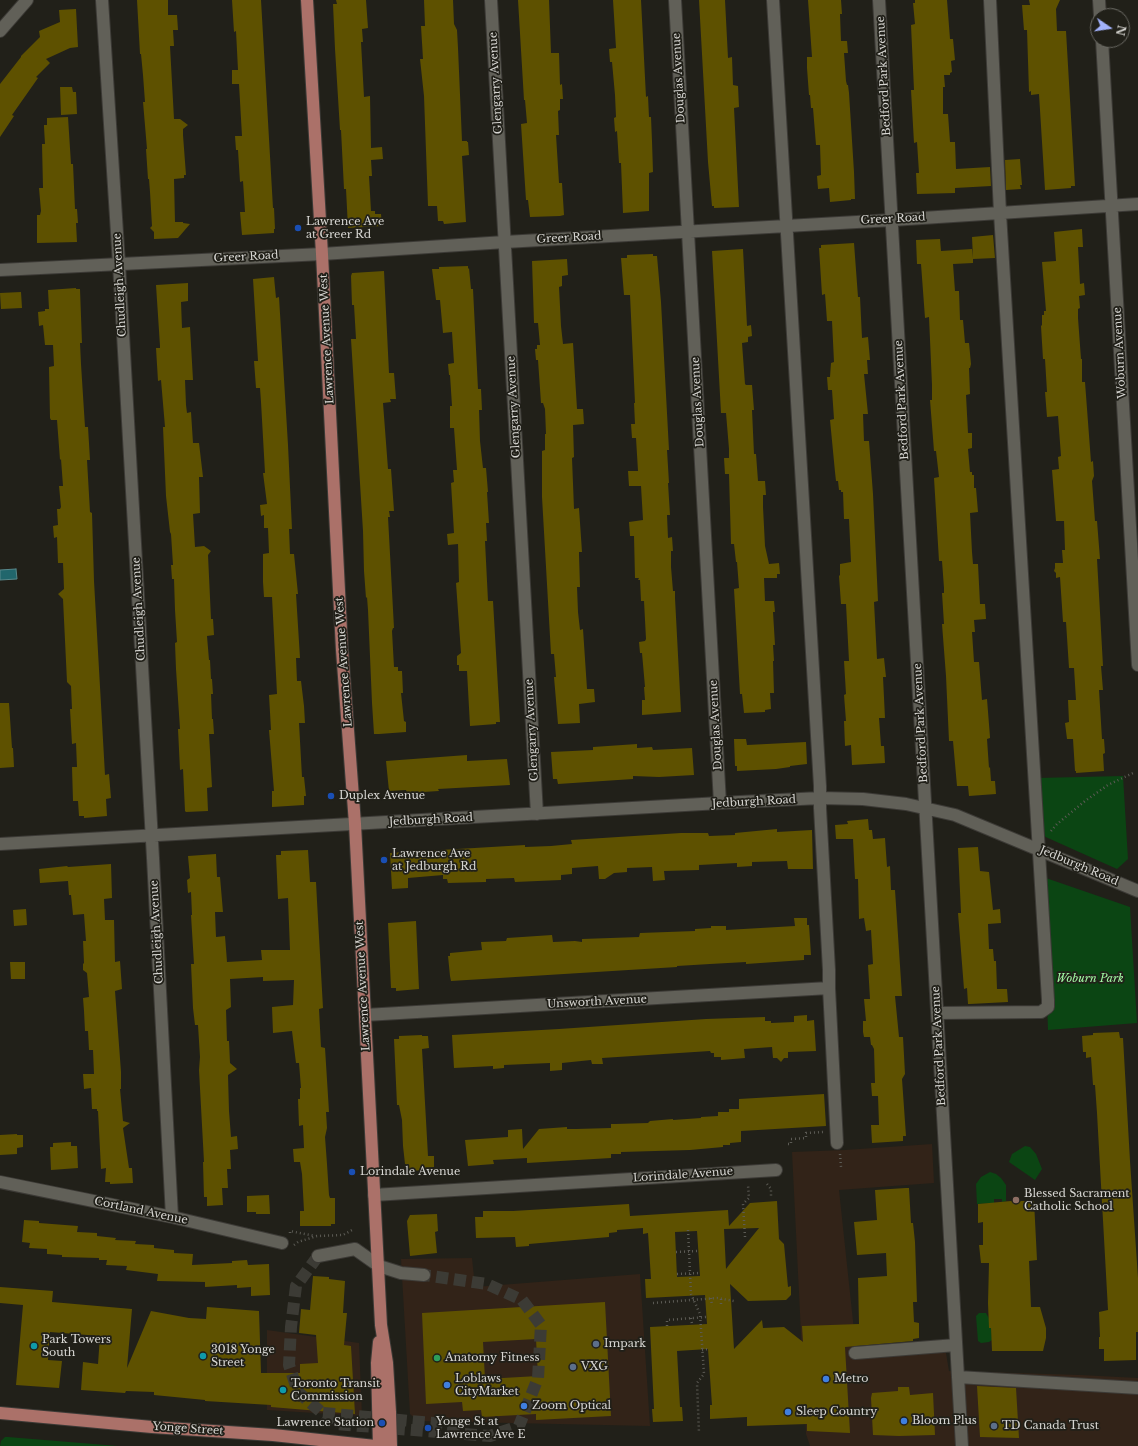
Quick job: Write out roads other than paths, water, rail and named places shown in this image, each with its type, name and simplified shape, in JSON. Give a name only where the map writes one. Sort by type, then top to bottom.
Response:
[{"type":"main road","name":"Lawrence Avenue West","points":[[307,0],[342,642],[355,824],[381,1325],[387,1363],[390,1412],[390,1446]]},
{"type":"main road","name":"Lawrence Avenue West","points":[[379,1446],[376,1363],[381,1325]]},
{"type":"main road","name":"Yonge Street","points":[[0,1413],[145,1426],[273,1435],[375,1446]]},
{"type":"street","points":[[0,31],[27,0]]},
{"type":"street","name":"Chudleigh Avenue","points":[[102,0],[119,264],[172,1217]]},
{"type":"street","name":"Glengarry Avenue","points":[[491,0],[537,814]]},
{"type":"street","name":"Douglas Avenue","points":[[675,0],[720,803]]},
{"type":"street","points":[[773,0],[820,798],[829,970],[828,988],[838,1143]]},
{"type":"street","name":"Bedford Park Avenue","points":[[879,0],[962,1446]]},
{"type":"street","points":[[937,1013],[1041,1012],[1048,1007],[1000,213],[990,0]]},
{"type":"street","name":"Woburn Avenue","points":[[1102,48],[1138,665]]},
{"type":"street","name":"Greer Road","points":[[0,270],[322,254],[1138,204]]},
{"type":"street","name":"Jedburgh Road","points":[[355,824],[820,798],[880,801],[901,803],[955,815],[1138,891]]},
{"type":"street","points":[[0,844],[355,824]]},
{"type":"street","name":"Unsworth Avenue","points":[[365,1015],[828,988]]},
{"type":"street","name":"Lorindale Avenue","points":[[374,1195],[776,1170]]},
{"type":"street","name":"Cortland Avenue","points":[[0,1182],[172,1217],[287,1245]]},
{"type":"street","points":[[318,1256],[354,1249],[379,1266],[401,1273],[424,1275]]},
{"type":"street","points":[[855,1353],[956,1345]]},
{"type":"street","points":[[958,1377],[1138,1388]]},
{"type":"water","points":[[16,569],[17,579],[0,580],[0,570]]},
{"type":"tunnel","points":[[318,1256],[296,1286],[291,1327],[289,1365],[298,1392],[335,1424],[490,1436],[519,1426],[538,1378],[541,1325],[522,1300],[487,1284],[424,1275]]},
{"type":"tunnel","points":[[323,1413],[466,1426]]},
{"type":"place","name":"Lawrence Ave at Greer Rd","points":[[298,228]]},
{"type":"place","name":"Duplex Avenue","points":[[331,796]]},
{"type":"place","name":"Lawrence Ave at Jedburgh Rd","points":[[384,860]]},
{"type":"place","name":"Lorindale Avenue","points":[[352,1172]]},
{"type":"place","name":"Blessed Sacrament Catholic School","points":[[1016,1200]]},
{"type":"place","name":"Impark","points":[[596,1344]]},
{"type":"place","name":"Park Towers South","points":[[34,1346]]},
{"type":"place","name":"3018 Yonge Street","points":[[203,1356]]},
{"type":"place","name":"Anatomy Fitness","points":[[437,1358]]},
{"type":"place","name":"VXG","points":[[573,1367]]},
{"type":"place","name":"Metro","points":[[826,1379]]},
{"type":"place","name":"Loblaws CityMarket","points":[[447,1385]]},
{"type":"place","name":"Toronto Transit Commission","points":[[283,1390]]},
{"type":"place","name":"Zoom Optical","points":[[524,1406]]},
{"type":"place","name":"Sleep Country","points":[[788,1412]]},
{"type":"place","name":"Bloom Plus","points":[[904,1421]]},
{"type":"place","name":"Lawrence Station","points":[[382,1423]]},
{"type":"place","name":"TD Canada Trust","points":[[994,1426]]},
{"type":"place","name":"Yonge St at Lawrence Ave E","points":[[428,1428]]},
{"type":"park label","name":"Woburn Park","points":[[1090,979]]}]
